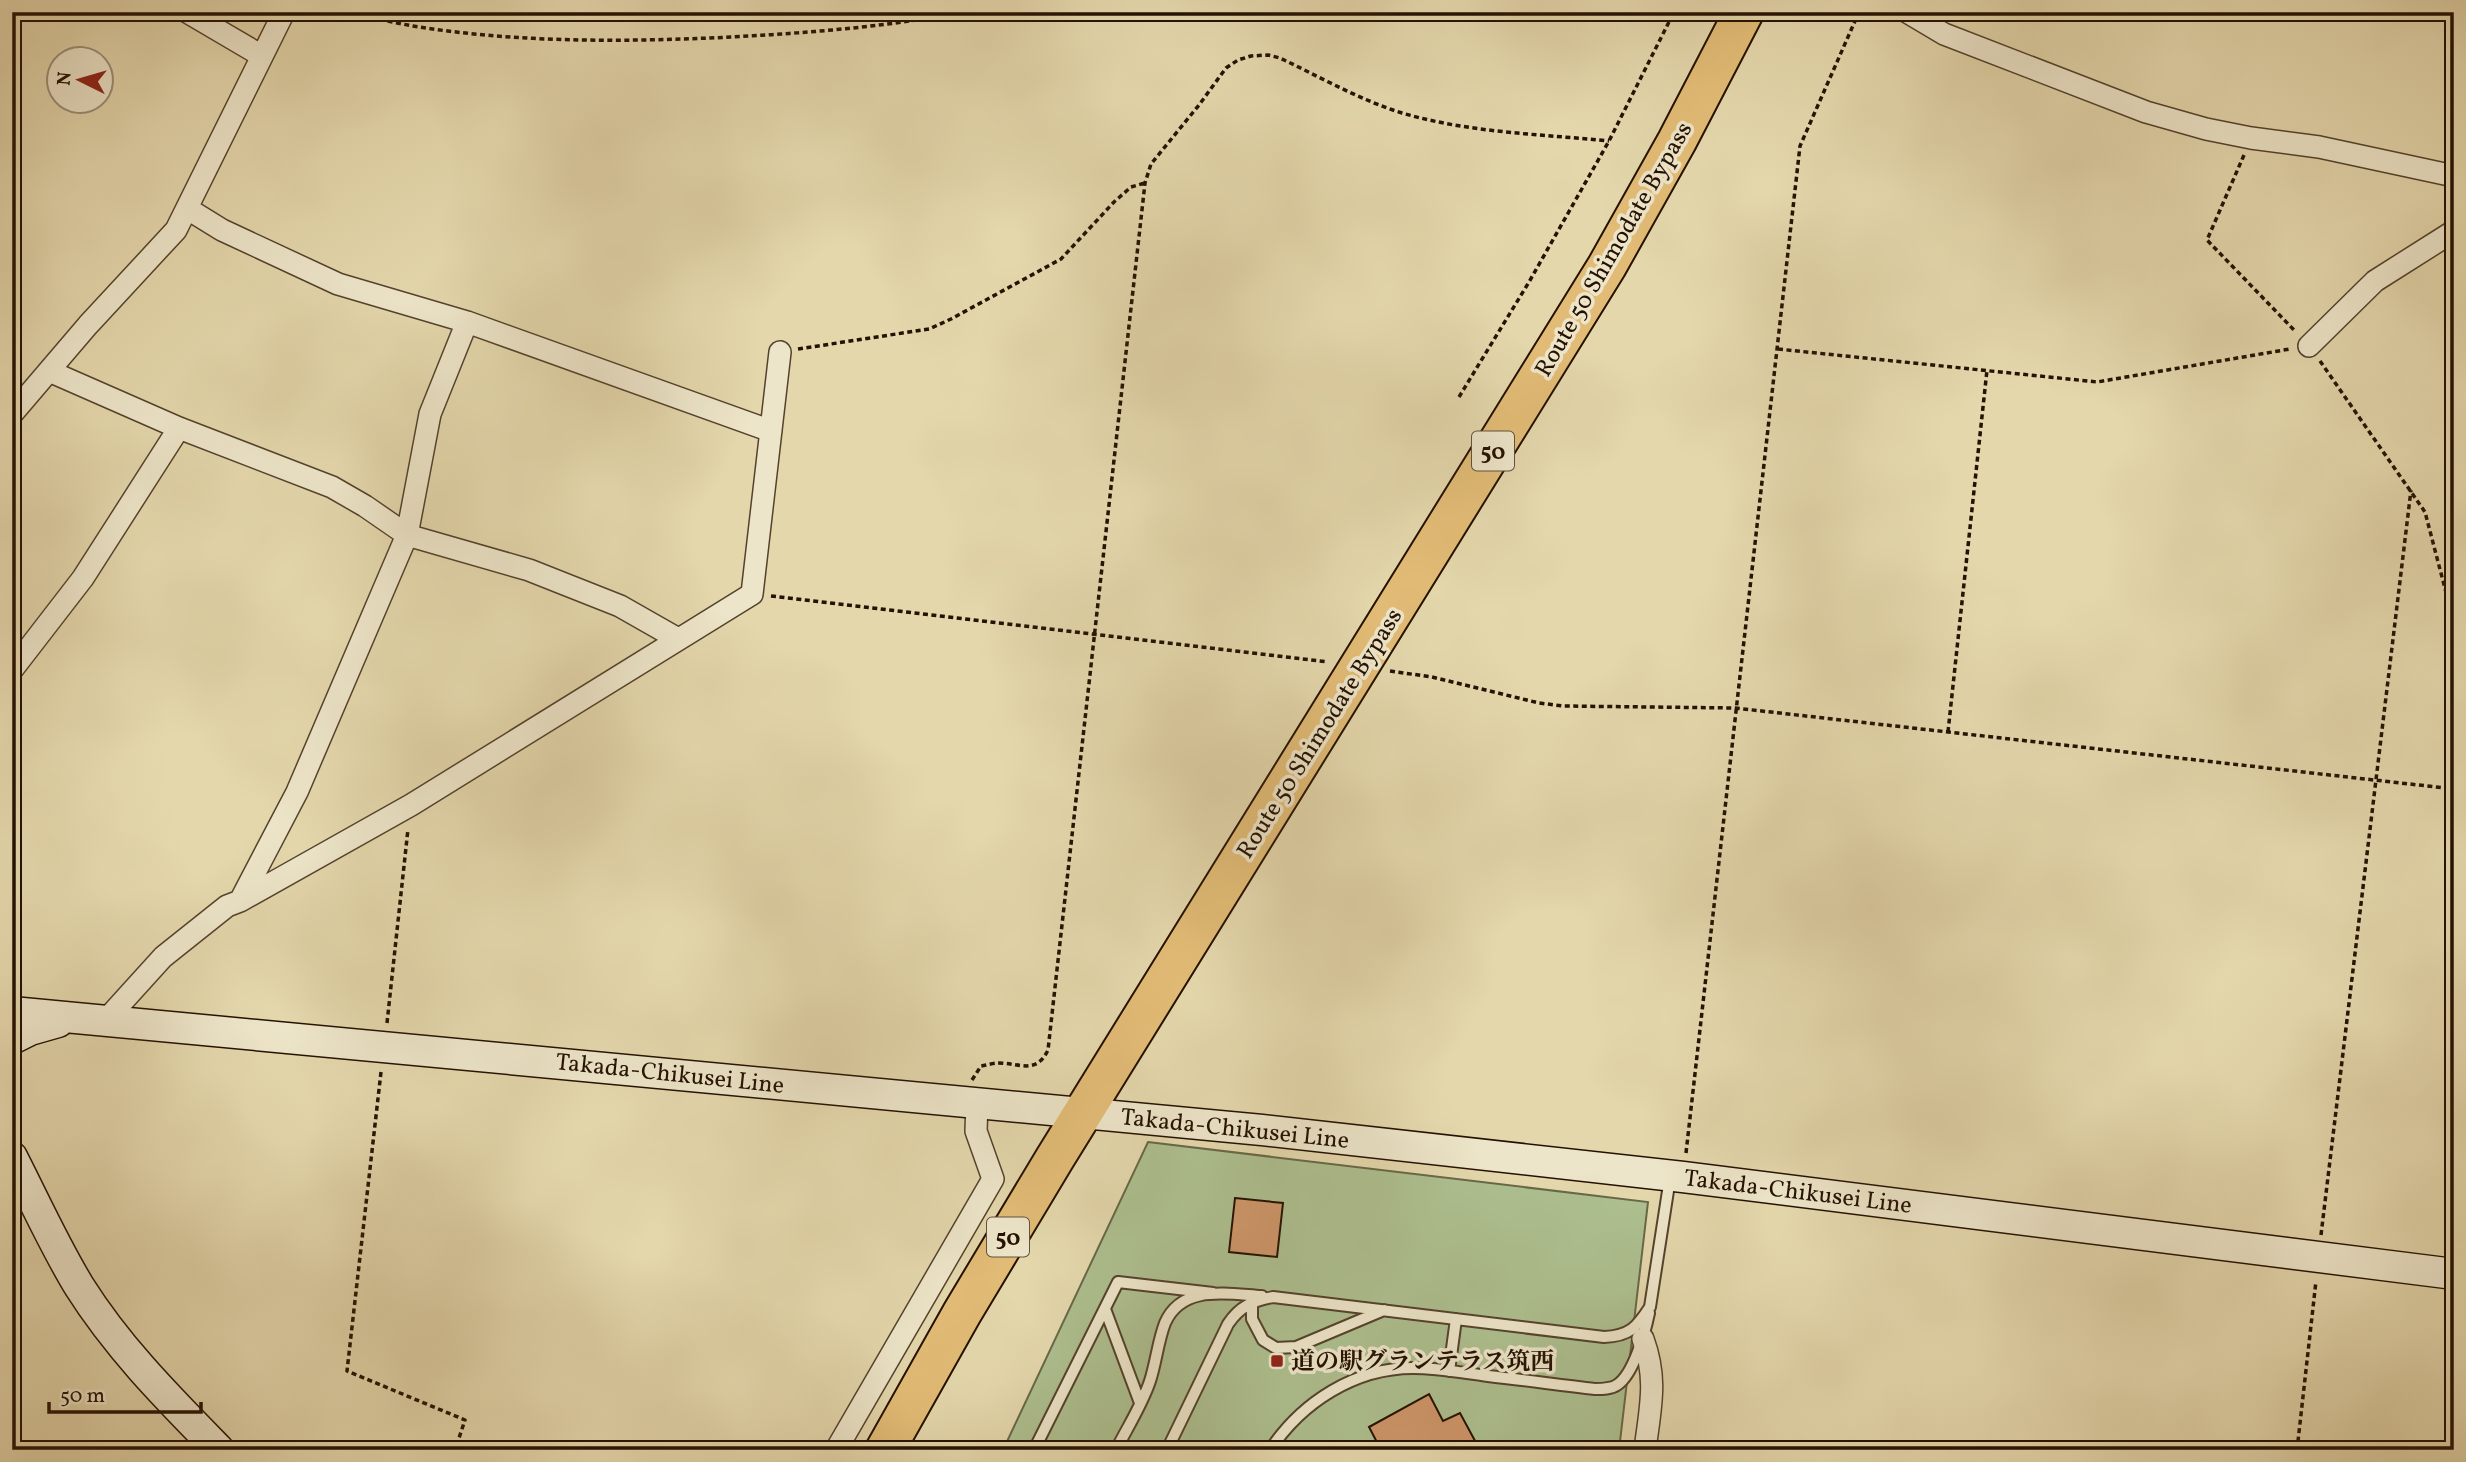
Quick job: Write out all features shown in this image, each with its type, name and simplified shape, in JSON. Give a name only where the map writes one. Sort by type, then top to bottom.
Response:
[{"type":"highway","name":"Route 50 Shimodate Bypass","points":[[886,1450],[961,1313],[1607,266],[1677,141],[1744,12]]},
{"type":"main road","name":"Takada-Chikusei Line","points":[[12,1012],[1262,1130],[1677,1176],[2454,1274]]},
{"type":"main road","points":[[12,1039],[30,1030],[68,1018]]},
{"type":"main road","points":[[12,1157],[79,1285],[117,1340],[150,1381],[219,1450]]},
{"type":"street","points":[[187,12],[262,56]]},
{"type":"street","points":[[12,414],[88,325],[176,230],[284,12]]},
{"type":"street","points":[[1907,12],[1944,34],[2146,112],[2206,129],[2319,147],[2454,176]]},
{"type":"street","points":[[188,209],[222,230],[329,281],[467,322],[771,431]]},
{"type":"street","points":[[2309,346],[2375,281],[2454,231]]},
{"type":"street","points":[[240,901],[297,792],[407,535],[430,414],[467,322]]},
{"type":"street","points":[[105,1021],[163,957],[227,906],[411,805],[752,594],[780,352]]},
{"type":"street","points":[[49,371],[179,428],[332,487],[407,535],[528,570],[620,606],[678,639]]},
{"type":"street","points":[[12,670],[83,578],[179,428]]},
{"type":"street","points":[[836,1450],[993,1179],[976,1131],[972,1103]]},
{"type":"street","points":[[1643,1339],[1651,1360],[1653,1380],[1646,1450]]},
{"type":"lane","points":[[1270,1450],[1283,1431],[1311,1404],[1357,1379],[1388,1370],[1411,1368],[1448,1371],[1605,1389],[1616,1386],[1625,1378],[1643,1339],[1677,1176]]},
{"type":"lane","points":[[1034,1450],[1118,1282],[1273,1297],[1605,1337],[1621,1336],[1639,1324],[1650,1307]]},
{"type":"lane","points":[[1116,1450],[1149,1385],[1165,1325],[1173,1310],[1200,1294],[1213,1293]]},
{"type":"lane","points":[[1167,1450],[1235,1313],[1252,1301],[1273,1297]]},
{"type":"lane","points":[[1252,1301],[1252,1318],[1263,1340],[1276,1348],[1296,1347],[1385,1310]]},
{"type":"lane","points":[[1105,1309],[1140,1403]]},
{"type":"lane","points":[[1448,1371],[1456,1319]]},
{"type":"path","points":[[346,12],[415,26],[483,33],[560,40],[645,41],[823,32],[964,12]]},
{"type":"path","points":[[1459,397],[1529,282],[1609,141],[1674,12]]},
{"type":"path","points":[[1677,1176],[1800,146],[1859,12]]},
{"type":"path","points":[[972,1103],[972,1079],[981,1066],[998,1063],[1031,1066],[1044,1060],[1048,1049],[1145,183],[1151,164],[1226,68],[1238,60],[1268,55],[1403,113],[1484,130],[1609,141]]},
{"type":"path","points":[[2251,138],[2207,240],[2309,346],[2411,490],[2425,512],[2454,623]]},
{"type":"path","points":[[780,352],[929,329],[951,319],[1061,259],[1114,202],[1131,187],[1145,183]]},
{"type":"path","points":[[1777,349],[2096,382],[2309,346]]},
{"type":"path","points":[[1948,732],[1987,370]]},
{"type":"path","points":[[2297,1450],[2411,490]]},
{"type":"path","points":[[752,594],[1328,662]]},
{"type":"path","points":[[1382,670],[1432,677],[1563,706],[1735,708],[2454,789]]},
{"type":"path","points":[[411,805],[347,1371],[465,1420],[455,1450]]},
{"type":"green space","points":[[1148,1142],[1648,1202],[1619,1450],[1003,1450]]},
{"type":"building","points":[[1235,1198],[1283,1203],[1277,1257],[1229,1252]]},
{"type":"building","points":[[1429,1394],[1443,1421],[1460,1413],[1480,1450],[1381,1450],[1369,1427]]},
{"type":"place","name":"道の駅グランテラス筑西","points":[[1277,1361]]}]
